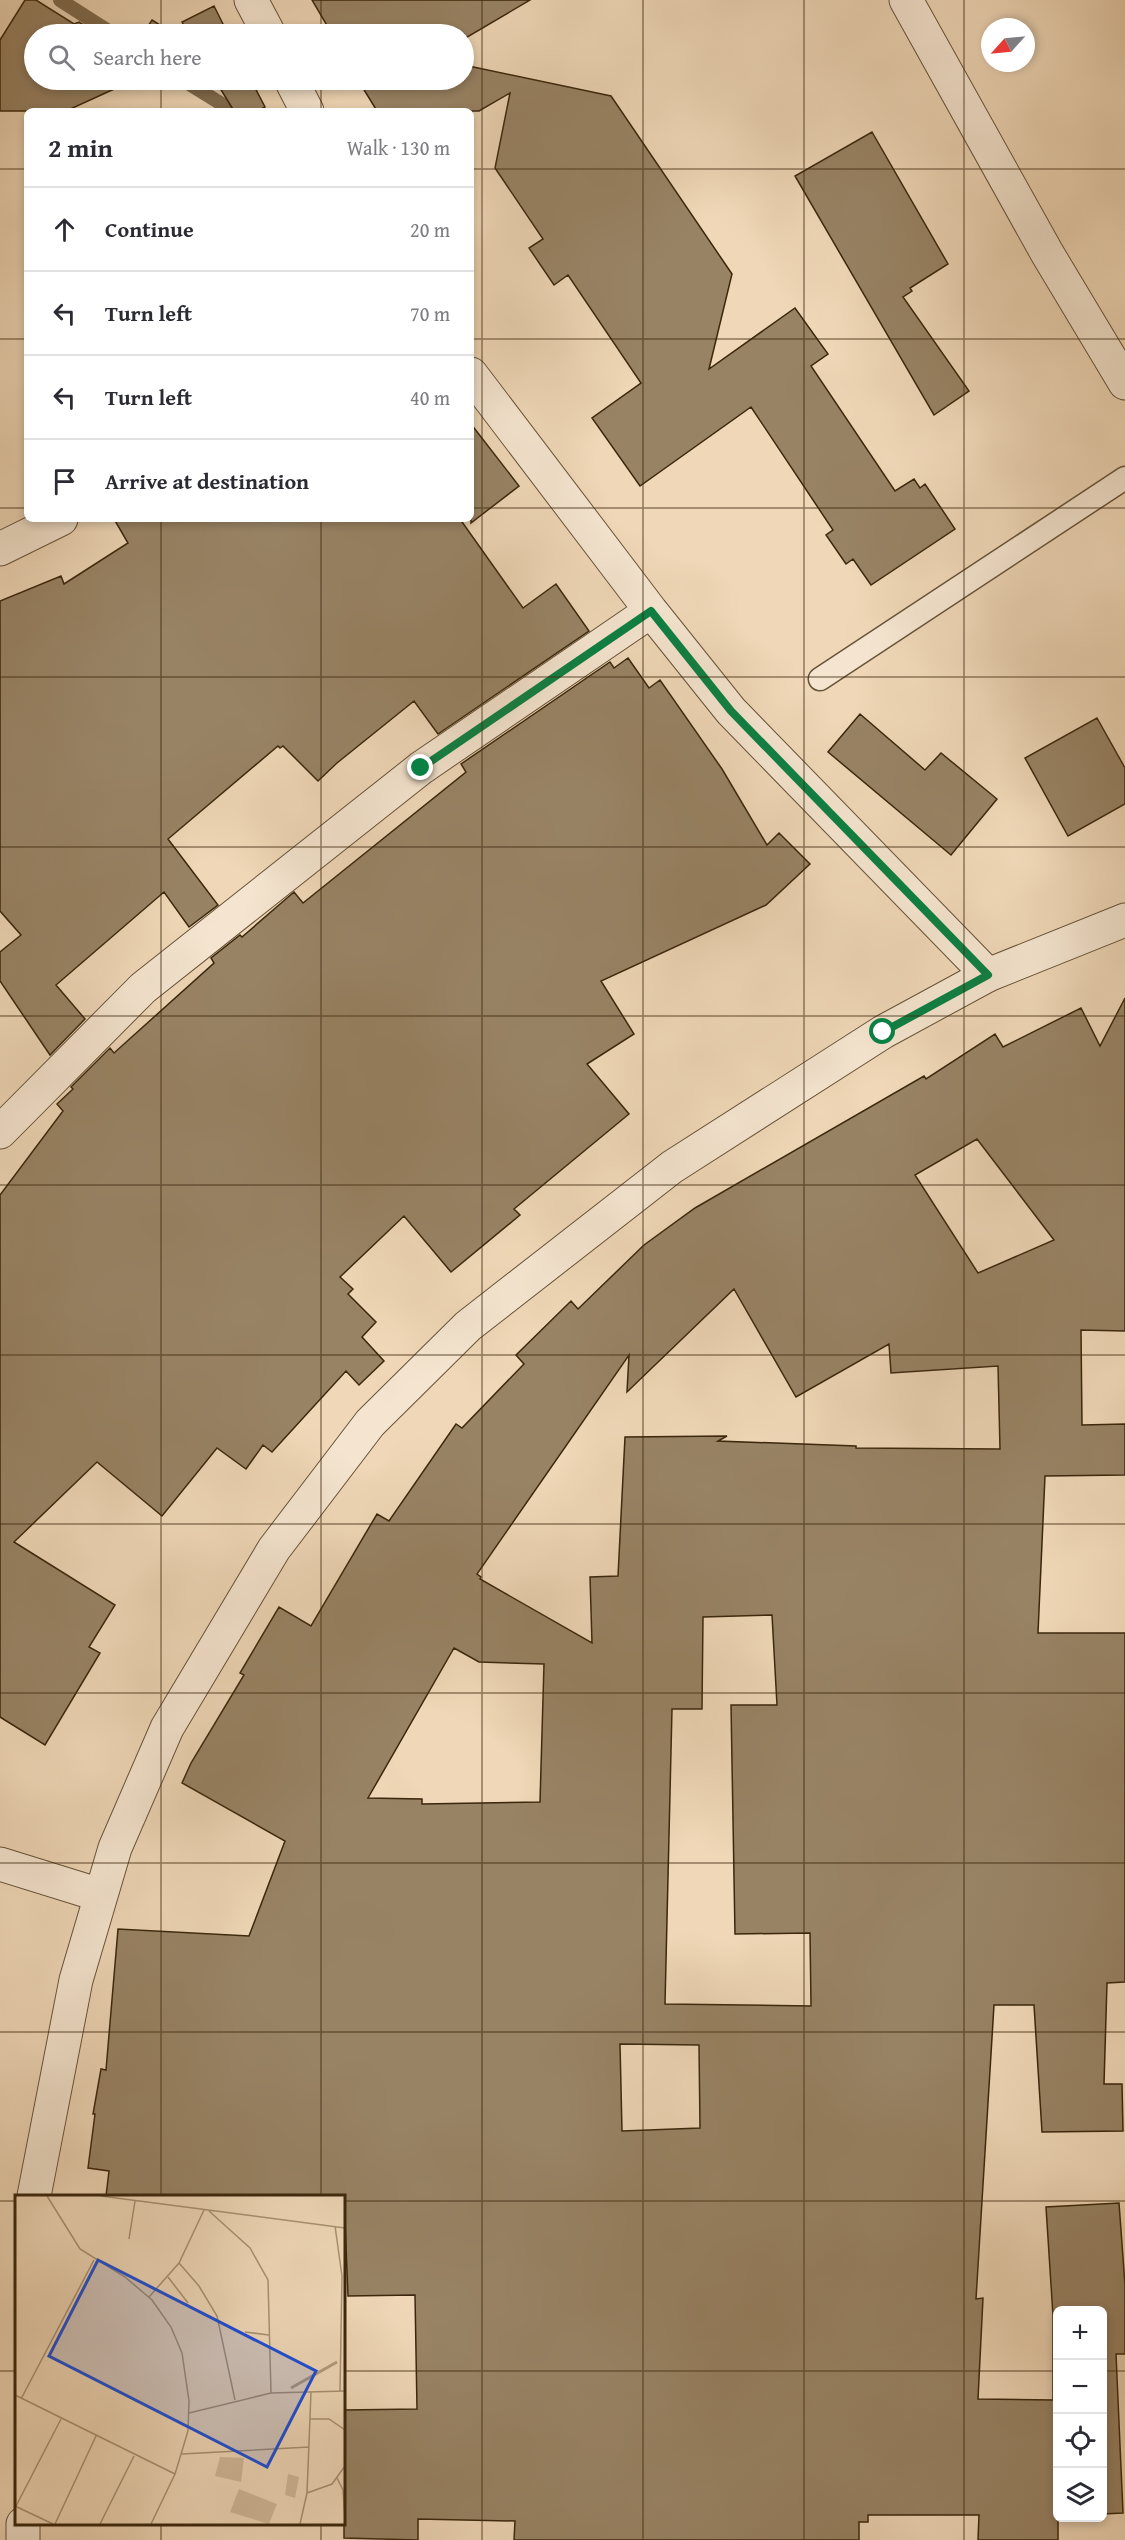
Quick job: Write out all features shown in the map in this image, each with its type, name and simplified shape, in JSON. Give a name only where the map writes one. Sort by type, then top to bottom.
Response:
[{"type":"street","points":[[251,0],[263,24]]},
{"type":"street","points":[[906,0],[1047,252],[1125,383]]},
{"type":"street","points":[[296,90],[306,108]]},
{"type":"street","points":[[474,378],[651,611],[731,711],[988,975]]},
{"type":"street","points":[[0,549],[55,522]]},
{"type":"street","points":[[0,1132],[143,988],[421,768],[651,611]]},
{"type":"street","points":[[34,2195],[76,1980],[116,1848],[166,1728],[274,1550],[370,1423],[468,1326],[672,1167],[883,1032],[988,975],[1125,920]]},
{"type":"street","points":[[0,1864],[100,1895]]},
{"type":"lane","points":[[820,679],[1125,478]]},
{"type":"building","points":[[25,0],[36,0],[74,24],[24,24],[24,90],[112,90],[73,108],[24,108],[24,111],[0,111],[0,40]]},
{"type":"building","points":[[312,0],[530,0],[474,33],[474,24],[326,24]]},
{"type":"building","points":[[214,6],[223,24],[183,24],[182,22]]},
{"type":"building","points":[[474,67],[611,96],[732,274],[709,369],[795,308],[828,354],[811,366],[895,491],[914,479],[920,488],[925,484],[955,529],[871,585],[853,559],[846,564],[826,535],[833,530],[751,407],[640,486],[592,418],[641,383],[568,275],[554,285],[529,248],[543,239],[495,168],[510,93],[479,111],[474,111],[474,108],[375,108],[364,90],[474,90]]},
{"type":"building","points":[[221,90],[256,90],[265,107],[263,108],[232,108]]},
{"type":"building","points":[[872,132],[948,264],[910,288],[912,291],[903,297],[969,391],[934,415],[795,176]]},
{"type":"building","points":[[474,428],[519,486],[474,521]]},
{"type":"building","points":[[116,522],[462,522],[523,608],[556,584],[589,631],[438,734],[414,701],[318,781],[283,746],[280,748],[278,746],[168,839],[218,905],[189,927],[164,892],[56,985],[85,1019],[50,1055],[0,981],[0,952],[21,935],[0,911],[0,601],[61,576],[64,584],[128,543]]},
{"type":"building","points":[[628,658],[649,688],[660,680],[722,769],[767,845],[779,833],[810,864],[766,905],[601,981],[634,1034],[587,1064],[629,1114],[514,1209],[520,1215],[451,1272],[404,1216],[340,1277],[353,1289],[348,1294],[376,1322],[362,1337],[384,1361],[359,1385],[346,1371],[272,1452],[263,1445],[246,1469],[217,1448],[162,1516],[97,1462],[14,1542],[115,1605],[89,1647],[100,1653],[45,1745],[0,1717],[0,1195],[63,1111],[57,1104],[73,1089],[71,1087],[110,1048],[114,1053],[214,963],[211,958],[240,935],[242,937],[294,892],[303,903],[466,772],[461,764],[610,662],[614,668]]},
{"type":"building","points":[[860,714],[925,770],[941,753],[997,799],[951,855],[828,752]]},
{"type":"building","points":[[1097,718],[1125,768],[1125,804],[1068,836],[1025,758]]},
{"type":"building","points":[[1125,998],[1125,1331],[1081,1330],[1082,1425],[1125,1424],[1125,1475],[1045,1476],[1038,1633],[1125,1633],[1125,1982],[1107,1983],[1104,2084],[1122,2084],[1123,2131],[1042,2132],[1034,2005],[994,2005],[976,2299],[983,2298],[978,2399],[1053,2400],[1053,2522],[1058,2522],[1058,2540],[978,2540],[979,2515],[868,2515],[868,2522],[859,2522],[859,2540],[514,2540],[515,2521],[418,2519],[418,2540],[344,2538],[345,2410],[417,2409],[415,2295],[348,2296],[345,2195],[106,2195],[109,2171],[88,2168],[95,2114],[93,2114],[101,2069],[106,2070],[118,1929],[249,1936],[285,1841],[182,1783],[191,1763],[244,1675],[240,1673],[279,1607],[311,1626],[377,1514],[389,1521],[456,1424],[462,1428],[524,1364],[516,1355],[571,1301],[578,1309],[644,1245],[695,1208],[924,1076],[926,1079],[995,1034],[1003,1047],[1081,1008],[1100,1046]],"holes":[[[977,1139],[1054,1240],[978,1273],[915,1175]],[[734,1289],[796,1397],[889,1344],[891,1373],[998,1366],[1000,1449],[856,1448],[856,1446],[718,1441],[727,1436],[625,1437],[618,1576],[590,1577],[592,1643],[480,1579],[481,1577],[477,1574],[629,1355],[627,1392]],[[772,1615],[777,1705],[731,1705],[735,1934],[810,1933],[811,2006],[665,2004],[672,1709],[702,1709],[703,1617]],[[454,1648],[479,1662],[544,1664],[540,1802],[422,1804],[422,1799],[368,1798]],[[620,2044],[699,2045],[700,2128],[622,2131]]]},
{"type":"building","points":[[1119,2203],[1125,2285],[1125,2354],[1116,2354],[1123,2513],[1107,2514],[1107,2306],[1053,2306],[1053,2316],[1046,2207]]},
{"type":"waterway","points":[[60,0],[97,24]]},
{"type":"waterway","points":[[199,90],[228,108]]},
{"type":"route","points":[[421,768],[651,611],[731,711],[988,975],[883,1032]]}]
